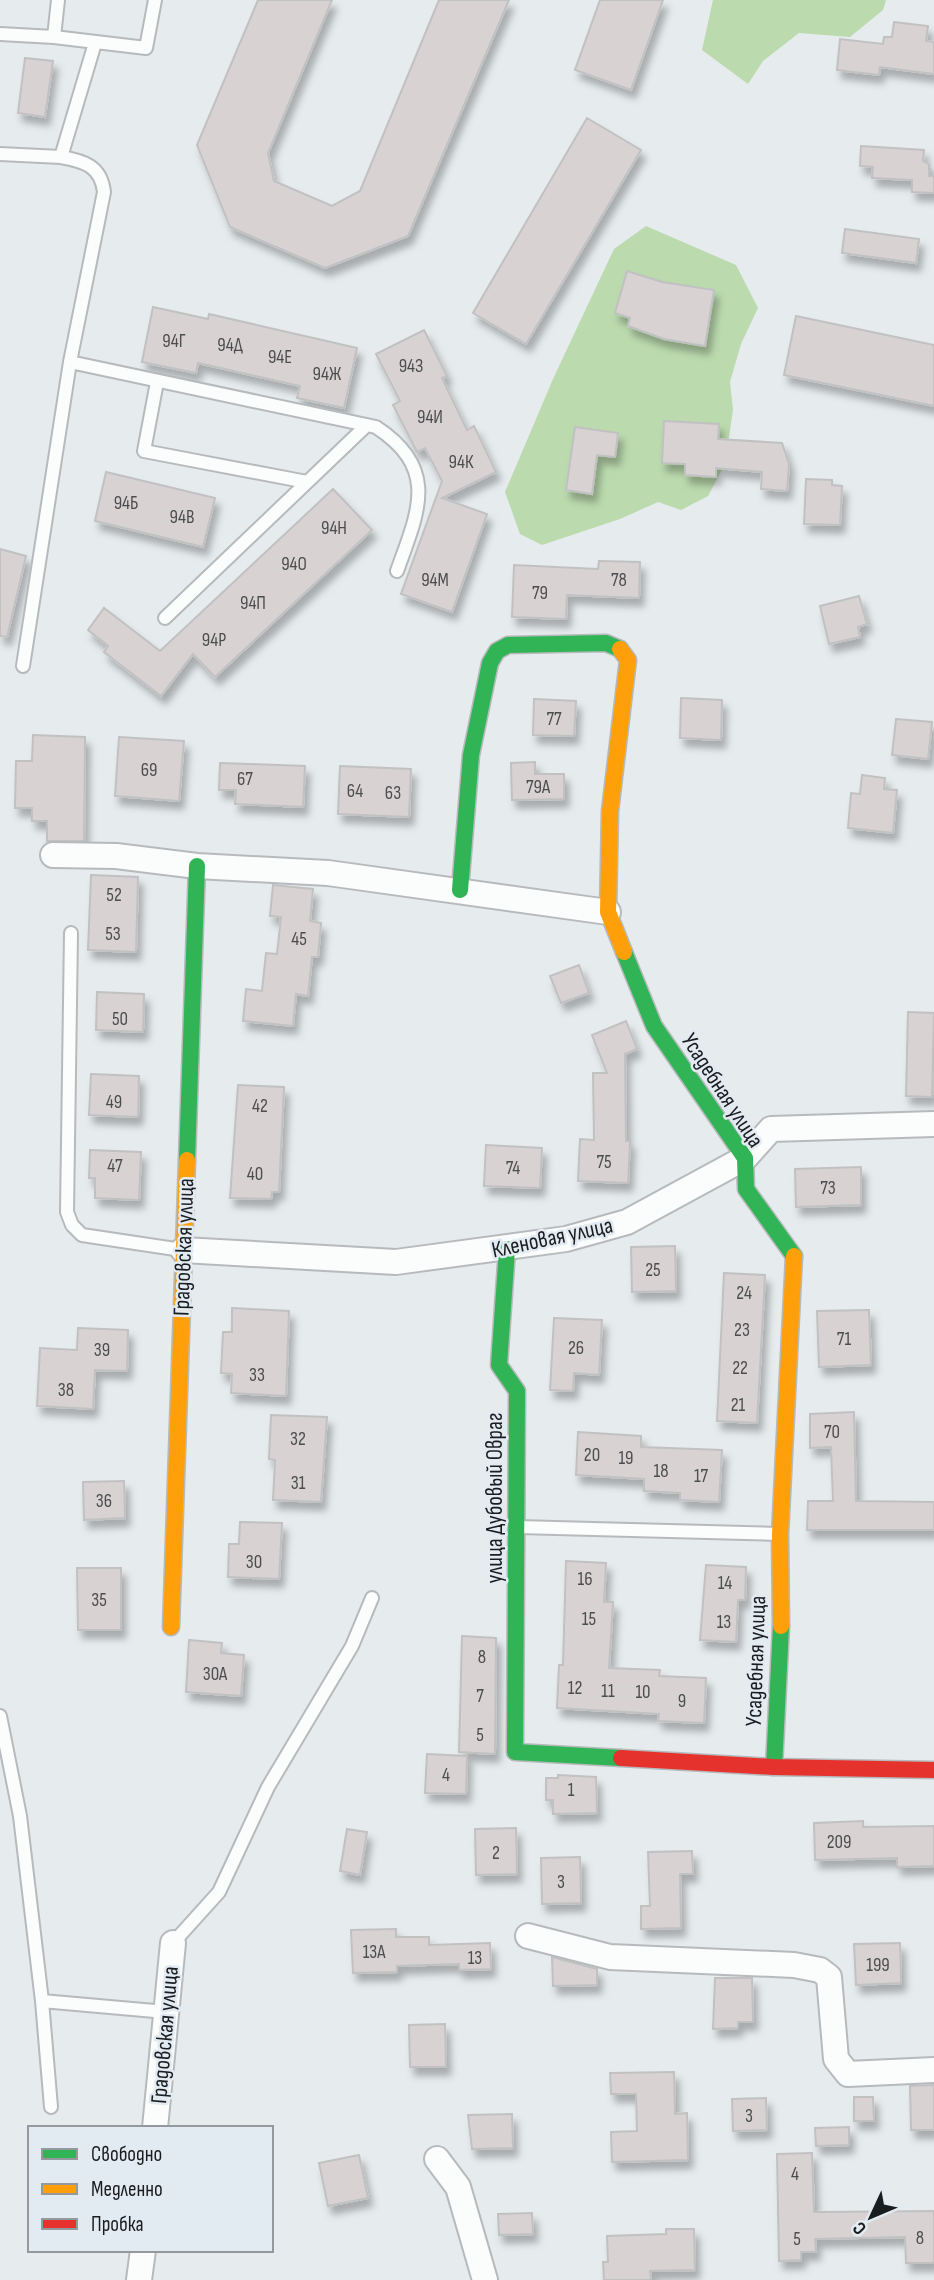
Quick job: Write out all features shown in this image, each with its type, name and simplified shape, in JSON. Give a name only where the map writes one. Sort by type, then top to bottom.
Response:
[{"type":"street","name":"Усадебная улица","points":[[460,890],[471,755],[489,663],[496,651],[508,645],[606,643],[619,648],[628,660],[610,811],[608,912],[654,1026],[745,1158],[746,1189],[795,1257],[780,1534],[781,1656],[774,1767]]},
{"type":"street","points":[[53,855],[116,856],[197,866],[327,873],[608,912]]},
{"type":"street","name":"Градовская улица","points":[[171,1627],[197,866]]},
{"type":"street","name":"Кленовая улица","points":[[183,1250],[396,1262],[507,1249],[566,1239],[627,1222],[745,1158],[771,1129],[934,1124]]},
{"type":"street","name":"улица Дубовый Овраг","points":[[507,1249],[499,1365],[517,1391],[515,1752],[774,1767]]},
{"type":"street","points":[[774,1767],[934,1770]]},
{"type":"street","points":[[528,1936],[610,1957],[794,1965],[820,1970],[829,1977],[836,2059],[840,2067],[848,2074],[934,2070]]},
{"type":"street","name":"Градовская улица","points":[[155,2126],[173,1943]]},
{"type":"street","points":[[437,2159],[458,2187],[485,2280]]},
{"type":"street","points":[[139,2280],[143,2252]]},
{"type":"lane","points":[[54,37],[58,0]]},
{"type":"lane","points":[[0,34],[54,37],[146,48],[155,0]]},
{"type":"lane","points":[[61,158],[95,43]]},
{"type":"lane","points":[[0,154],[61,158],[89,164],[103,181],[104,192],[70,362],[23,666]]},
{"type":"lane","points":[[70,362],[367,425],[390,436],[407,454],[418,476],[418,512],[397,571]]},
{"type":"lane","points":[[157,382],[144,451],[307,482]]},
{"type":"lane","points":[[165,618],[367,425]]},
{"type":"lane","points":[[71,933],[67,1212],[72,1225],[82,1235],[183,1250]]},
{"type":"lane","points":[[516,1527],[780,1534]]},
{"type":"lane","points":[[173,1943],[219,1892],[268,1787],[352,1646],[372,1598]]},
{"type":"lane","points":[[0,1716],[20,1816],[42,2001],[51,2107]]},
{"type":"lane","points":[[42,2001],[166,2012]]},
{"type":"green space","points":[[713,0],[886,0],[883,10],[850,37],[799,33],[763,61],[748,84],[702,50]]},
{"type":"green space","points":[[646,226],[736,265],[758,308],[741,344],[730,382],[733,410],[725,464],[708,496],[681,510],[658,502],[620,519],[542,545],[520,534],[505,492],[553,379],[614,249]]},
{"type":"building","points":[[258,0],[332,0],[268,153],[274,181],[332,206],[360,191],[439,0],[509,0],[408,236],[325,268],[230,227],[197,145]]},
{"type":"building","points":[[600,0],[663,0],[631,90],[575,70]]},
{"type":"building","points":[[894,22],[928,26],[926,41],[934,42],[934,74],[880,67],[879,75],[837,70],[840,39],[883,44],[884,37],[892,37]]},
{"type":"building","points":[[25,58],[53,61],[45,117],[18,113]]},
{"type":"building","points":[[587,118],[641,150],[526,344],[473,313]]},
{"type":"building","points":[[861,146],[924,150],[923,161],[929,164],[929,176],[934,176],[934,193],[912,192],[912,180],[872,178],[873,167],[860,166]]},
{"type":"building","points":[[845,229],[919,239],[916,263],[842,253]]},
{"type":"building","points":[[627,271],[662,282],[714,290],[705,346],[664,339],[628,326],[630,318],[615,313]]},
{"type":"building","points":[[153,307],[208,319],[209,314],[357,348],[344,408],[297,398],[300,386],[198,363],[196,373],[142,362]]},
{"type":"building","points":[[796,316],[934,345],[934,406],[784,375]]},
{"type":"building","points":[[424,330],[447,376],[442,378],[467,430],[474,426],[496,472],[442,498],[487,514],[452,612],[401,594],[442,481],[425,448],[417,452],[393,405],[400,401],[376,354]]},
{"type":"building","points":[[664,421],[719,424],[718,439],[782,443],[789,464],[787,491],[761,489],[762,472],[716,468],[716,477],[685,475],[685,464],[662,463]]},
{"type":"building","points":[[575,427],[618,433],[615,457],[597,455],[592,494],[566,490]]},
{"type":"building","points":[[106,472],[215,498],[203,547],[95,521]]},
{"type":"building","points":[[806,479],[832,480],[832,485],[842,486],[840,525],[804,524]]},
{"type":"building","points":[[333,489],[372,530],[215,677],[193,654],[161,696],[104,652],[108,646],[88,630],[104,608],[160,651]]},
{"type":"building","points":[[0,549],[26,556],[7,637],[0,636]]},
{"type":"building","points":[[599,561],[640,562],[639,598],[567,595],[566,619],[512,617],[514,565],[598,569]]},
{"type":"building","points":[[859,596],[867,624],[858,627],[860,637],[829,644],[820,606]]},
{"type":"building","points":[[681,698],[722,700],[721,740],[680,738]]},
{"type":"building","points":[[534,699],[576,701],[574,736],[533,735]]},
{"type":"building","points":[[896,719],[932,722],[928,759],[892,755]]},
{"type":"building","points":[[33,735],[85,737],[84,841],[47,841],[47,821],[32,821],[32,808],[15,808],[16,761],[32,761]]},
{"type":"building","points":[[119,737],[184,741],[179,801],[115,796]]},
{"type":"building","points":[[535,762],[535,774],[564,774],[564,799],[512,800],[511,763]]},
{"type":"building","points":[[220,763],[305,766],[303,807],[235,804],[236,790],[219,790]]},
{"type":"building","points":[[340,766],[411,769],[409,817],[338,814]]},
{"type":"building","points":[[862,775],[885,778],[884,789],[897,790],[893,833],[848,828],[851,793],[860,794]]},
{"type":"building","points":[[91,875],[138,877],[136,952],[88,950]]},
{"type":"building","points":[[273,885],[313,889],[310,921],[321,923],[318,957],[312,957],[308,996],[296,994],[293,1026],[243,1021],[246,989],[262,991],[266,953],[277,954],[281,917],[270,916]]},
{"type":"building","points":[[579,965],[589,993],[561,1003],[550,976]]},
{"type":"building","points":[[97,992],[144,994],[143,1032],[96,1030]]},
{"type":"building","points":[[908,1012],[934,1013],[932,1097],[906,1096]]},
{"type":"building","points":[[626,1021],[637,1049],[625,1054],[626,1141],[630,1141],[628,1183],[578,1181],[580,1139],[594,1140],[593,1073],[607,1073],[592,1035]]},
{"type":"building","points":[[91,1074],[139,1076],[138,1117],[89,1115]]},
{"type":"building","points":[[238,1085],[284,1087],[279,1192],[272,1192],[271,1199],[230,1198]]},
{"type":"building","points":[[486,1145],[542,1148],[540,1188],[484,1186]]},
{"type":"building","points":[[90,1150],[141,1152],[139,1200],[95,1198],[95,1178],[89,1178]]},
{"type":"building","points":[[861,1167],[861,1205],[796,1207],[795,1169]]},
{"type":"building","points":[[675,1246],[676,1291],[632,1292],[631,1247]]},
{"type":"building","points":[[724,1273],[765,1275],[757,1423],[717,1421]]},
{"type":"building","points":[[232,1308],[289,1311],[286,1396],[231,1393],[232,1374],[221,1373],[223,1332],[232,1332]]},
{"type":"building","points":[[869,1310],[871,1365],[819,1367],[817,1311]]},
{"type":"building","points":[[554,1318],[602,1320],[599,1375],[574,1373],[573,1391],[550,1390]]},
{"type":"building","points":[[78,1328],[128,1330],[127,1371],[95,1370],[93,1409],[37,1406],[40,1348],[77,1350]]},
{"type":"building","points":[[854,1412],[856,1501],[934,1502],[934,1530],[807,1530],[808,1501],[833,1501],[831,1447],[810,1448],[810,1414]]},
{"type":"building","points":[[271,1415],[327,1417],[321,1502],[273,1500],[275,1460],[269,1459]]},
{"type":"building","points":[[578,1432],[641,1436],[641,1447],[722,1450],[719,1502],[680,1500],[680,1493],[644,1491],[644,1479],[576,1475]]},
{"type":"building","points":[[124,1481],[125,1518],[84,1520],[83,1482]]},
{"type":"building","points":[[240,1522],[282,1523],[279,1579],[228,1577],[229,1544],[239,1544]]},
{"type":"building","points":[[566,1561],[606,1563],[604,1602],[613,1602],[609,1668],[660,1670],[659,1676],[706,1678],[704,1723],[658,1721],[659,1714],[557,1708],[559,1665],[563,1665]]},
{"type":"building","points":[[706,1565],[746,1567],[745,1600],[738,1600],[736,1642],[700,1640]]},
{"type":"building","points":[[77,1568],[121,1568],[121,1630],[78,1630]]},
{"type":"building","points":[[462,1636],[496,1638],[495,1754],[459,1752]]},
{"type":"building","points":[[189,1640],[222,1643],[221,1653],[244,1655],[241,1696],[186,1692]]},
{"type":"building","points":[[427,1754],[467,1756],[466,1794],[425,1793]]},
{"type":"building","points":[[558,1775],[596,1777],[597,1813],[553,1814],[553,1800],[546,1800],[546,1778],[558,1778]]},
{"type":"building","points":[[863,1821],[863,1827],[934,1826],[934,1866],[897,1867],[897,1858],[815,1860],[814,1823]]},
{"type":"building","points":[[516,1828],[517,1874],[476,1875],[475,1829]]},
{"type":"building","points":[[347,1829],[367,1832],[360,1875],[340,1871]]},
{"type":"building","points":[[692,1851],[693,1874],[680,1874],[681,1928],[641,1929],[641,1906],[650,1906],[648,1852]]},
{"type":"building","points":[[580,1857],[581,1903],[542,1904],[541,1858]]},
{"type":"building","points":[[396,1929],[396,1937],[429,1937],[429,1945],[490,1943],[491,1969],[459,1970],[459,1964],[397,1966],[397,1972],[353,1973],[351,1930]]},
{"type":"building","points":[[900,1943],[901,1983],[856,1985],[854,1944]]},
{"type":"building","points":[[552,1957],[597,1969],[597,1985],[553,1986]]},
{"type":"building","points":[[715,1978],[752,1978],[753,2022],[738,2022],[738,2028],[713,2029]]},
{"type":"building","points":[[445,2024],[446,2067],[410,2067],[409,2025]]},
{"type":"building","points":[[674,2072],[675,2114],[687,2113],[688,2160],[612,2162],[611,2132],[637,2131],[636,2094],[611,2094],[610,2073]]},
{"type":"building","points":[[934,2085],[934,2130],[911,2130],[910,2086]]},
{"type":"building","points":[[854,2097],[873,2097],[874,2121],[854,2121]]},
{"type":"building","points":[[766,2098],[767,2130],[733,2131],[732,2099]]},
{"type":"building","points":[[512,2114],[513,2148],[472,2149],[468,2115]]},
{"type":"building","points":[[849,2127],[849,2145],[816,2146],[815,2128]]},
{"type":"building","points":[[812,2153],[814,2212],[934,2211],[934,2263],[906,2263],[905,2237],[815,2239],[816,2252],[801,2252],[801,2260],[779,2261],[777,2154]]},
{"type":"building","points":[[359,2155],[368,2198],[328,2206],[319,2163]]},
{"type":"building","points":[[532,2213],[533,2234],[499,2235],[498,2214]]},
{"type":"building","points":[[666,2229],[694,2229],[695,2270],[650,2271],[651,2280],[604,2280],[603,2262],[608,2262],[607,2236],[666,2234]]},
{"type":"traffic: fast","points":[[460,890],[471,755],[490,663],[497,651],[508,645],[606,643],[620,649]]},
{"type":"traffic: fast","points":[[187,1160],[197,866]]},
{"type":"traffic: fast","points":[[624,952],[654,1026],[745,1158],[746,1189],[794,1256]]},
{"type":"traffic: fast","points":[[507,1249],[499,1365],[517,1391],[515,1752],[621,1758]]},
{"type":"traffic: fast","points":[[774,1767],[781,1626]]},
{"type":"traffic: slow","points":[[620,649],[628,660],[610,811],[608,912],[624,952]]},
{"type":"traffic: slow","points":[[171,1627],[187,1160]]},
{"type":"traffic: slow","points":[[781,1626],[780,1534],[794,1256]]},
{"type":"traffic: jam","points":[[621,1758],[774,1767],[934,1770]]}]
